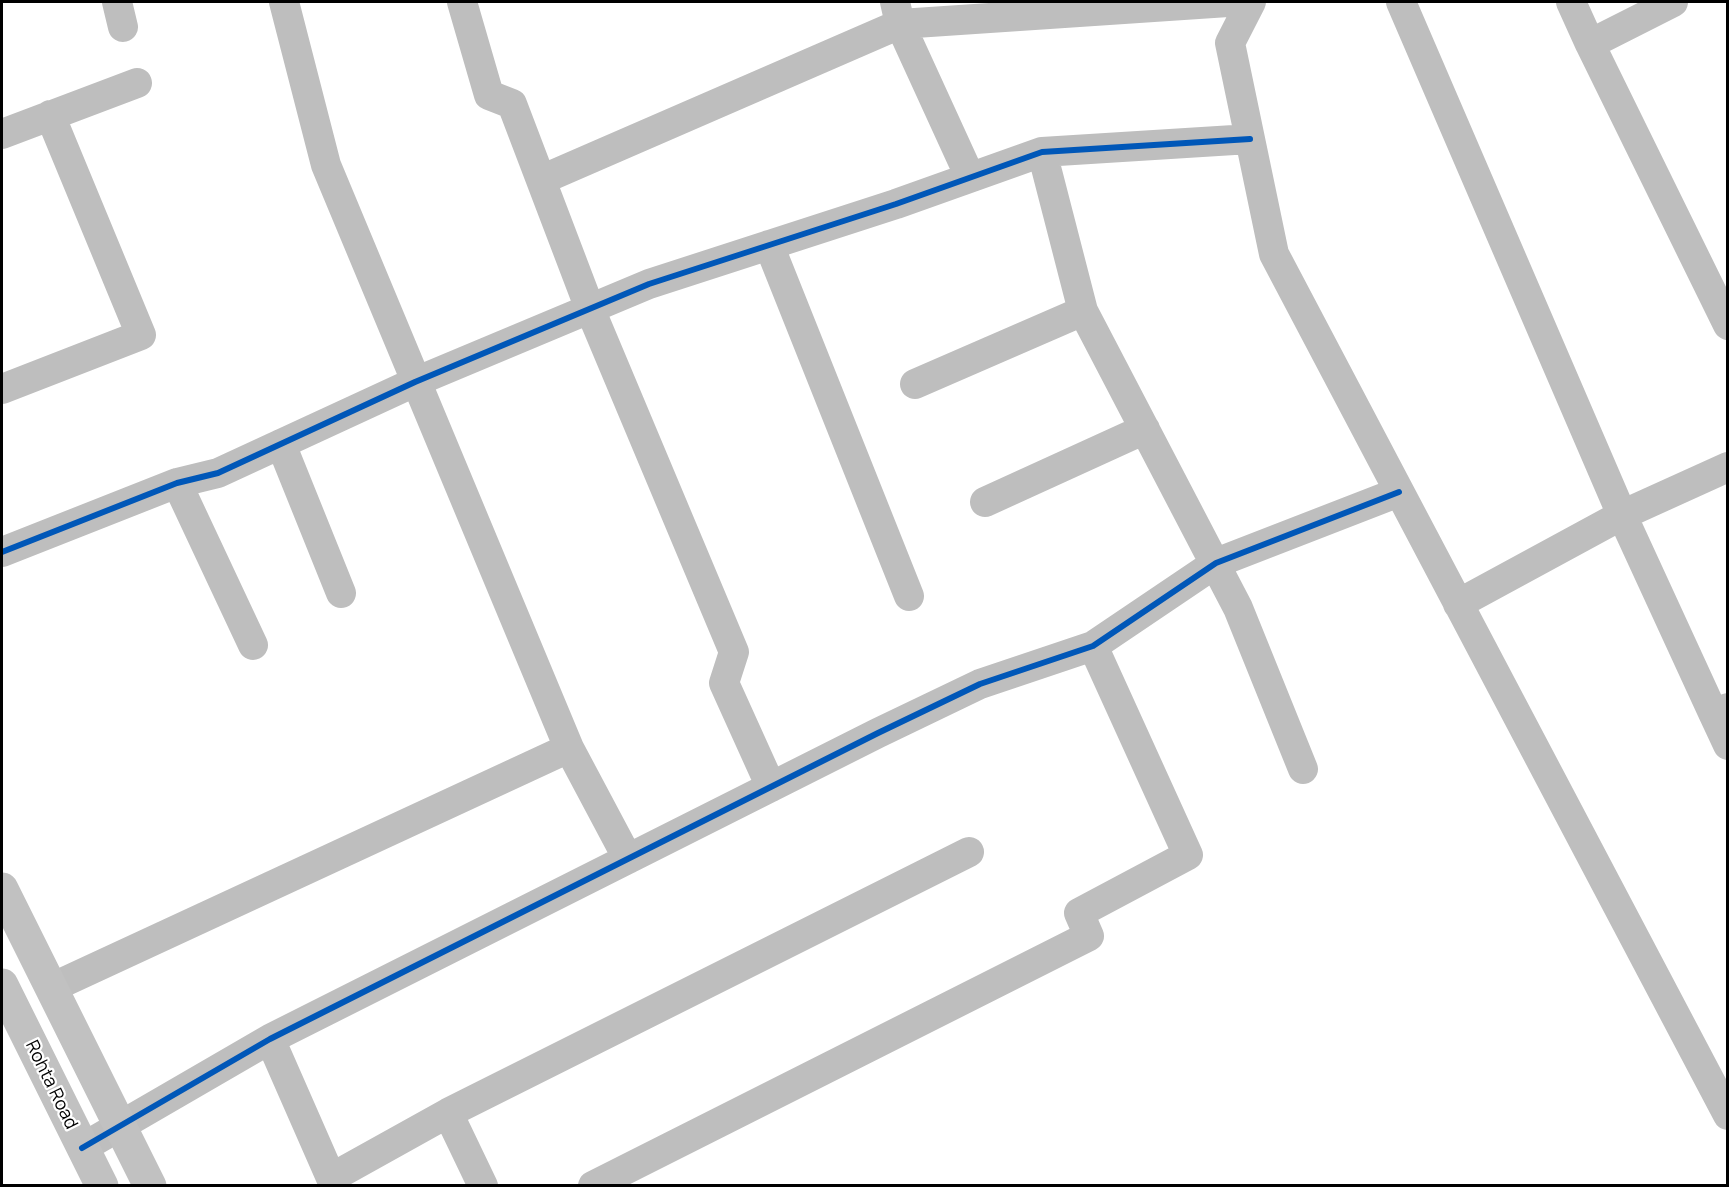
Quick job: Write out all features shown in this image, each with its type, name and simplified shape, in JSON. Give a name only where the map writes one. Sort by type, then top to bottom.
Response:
[{"type":"main road","points":[[2,889],[150,1185]]},
{"type":"main road","name":"Rohta Road","points":[[2,985],[102,1185]]},
{"type":"street","points":[[284,2],[326,165],[569,748],[628,859]]},
{"type":"street","points":[[462,2],[489,95],[512,104],[590,309],[734,652],[724,683],[771,787]]},
{"type":"street","points":[[541,180],[897,13],[1228,2]]},
{"type":"street","points":[[1251,2],[1230,43],[1274,255],[1728,1115]]},
{"type":"street","points":[[1401,2],[1622,515],[1721,712],[1728,745]]},
{"type":"street","points":[[1571,2],[1728,325]]},
{"type":"street","points":[[1590,44],[1673,2]]},
{"type":"street","points":[[897,13],[970,177]]},
{"type":"street","points":[[2,134],[137,83]]},
{"type":"street","points":[[2,389],[141,335],[50,116]]},
{"type":"street","points":[[2,552],[177,483],[218,473],[415,382],[650,284],[1042,152],[1250,140]]},
{"type":"street","points":[[1042,152],[1083,311],[1238,608],[1303,769]]},
{"type":"street","points":[[769,245],[909,596]]},
{"type":"street","points":[[915,384],[1083,311]]},
{"type":"street","points":[[985,502],[1145,429]]},
{"type":"street","points":[[281,444],[340,593]]},
{"type":"street","points":[[1458,603],[1622,515],[1728,467]]},
{"type":"street","points":[[177,483],[252,645]]},
{"type":"street","points":[[82,1148],[270,1039],[771,787],[980,684],[1093,646],[1216,563],[1399,492]]},
{"type":"street","points":[[593,1185],[1089,936],[1078,913],[1188,855],[1093,646]]},
{"type":"street","points":[[51,988],[569,748]]},
{"type":"street","points":[[270,1039],[333,1182],[448,1113],[969,852]]},
{"type":"street","points":[[448,1113],[483,1185]]},
{"type":"cycle path","points":[[2,552],[177,483],[218,473],[415,382],[649,284],[896,204],[1042,152],[1250,139]]},
{"type":"cycle path","points":[[82,1148],[270,1039],[878,733],[980,684],[1093,646],[1216,563],[1399,492]]}]
